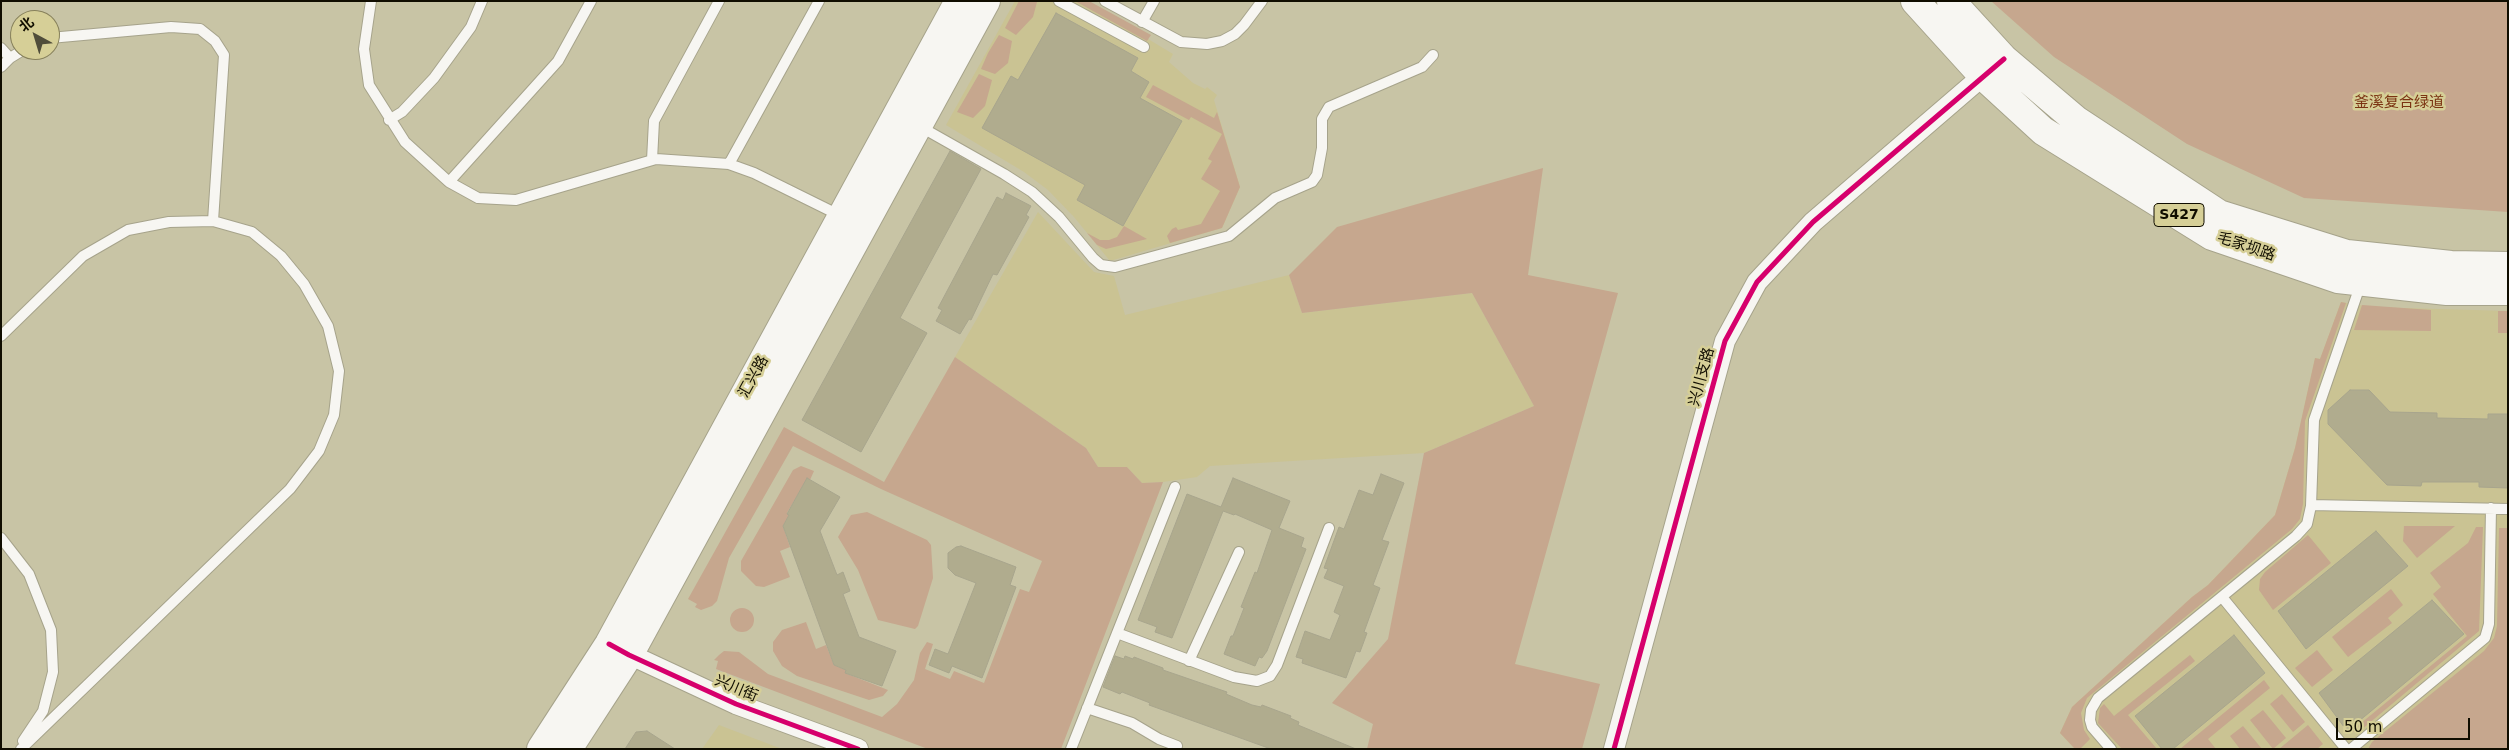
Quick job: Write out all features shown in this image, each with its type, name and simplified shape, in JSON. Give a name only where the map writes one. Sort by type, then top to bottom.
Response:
[{"type":"main road","name":"汇兴路","points":[[541,749],[619,649],[842,216],[908,120],[959,1]]},
{"type":"main road","points":[[568,749],[619,649],[908,120],[986,1]]},
{"type":"main road","name":"毛家坝路","points":[[1915,1],[1983,76],[2043,131],[2212,236],[2338,279],[2447,291],[2508,291]]},
{"type":"main road","name":"毛家坝路","points":[[1951,1],[2004,59],[2076,120],[2219,214],[2347,254],[2451,265],[2508,266]]},
{"type":"street","name":"兴川支路","points":[[1614,749],[1725,341],[1758,282],[1813,222],[2004,59]]},
{"type":"street","name":"兴川街","points":[[619,649],[736,704],[858,749]]},
{"type":"lane","points":[[371,1],[364,49],[369,85],[389,120],[405,142],[449,182],[478,198],[516,200],[652,160],[729,164],[754,173],[842,216]]},
{"type":"lane","points":[[389,120],[402,112],[434,78],[471,27],[482,1]]},
{"type":"lane","points":[[449,182],[558,61],[591,1]]},
{"type":"lane","points":[[652,160],[654,121],[719,1]]},
{"type":"lane","points":[[729,164],[819,1]]},
{"type":"lane","points":[[1059,1],[1144,48]]},
{"type":"lane","points":[[1105,1],[1181,42],[1207,44],[1222,41],[1235,34],[1262,1]]},
{"type":"lane","points":[[1142,22],[1154,1]]},
{"type":"lane","points":[[60,37],[171,26],[200,29],[215,41],[224,55],[213,222]]},
{"type":"lane","points":[[1,48],[10,58],[1,67]]},
{"type":"lane","points":[[908,120],[1018,182],[1047,204],[1093,258],[1101,265],[1115,267],[1229,236],[1270,202],[1312,182],[1317,175],[1322,148],[1322,119],[1329,107],[1422,67],[1433,55]]},
{"type":"lane","points":[[1,336],[83,256],[128,230],[169,222],[213,222],[252,232],[281,256],[304,284],[328,326],[339,371],[334,415],[319,451],[290,489],[19,749]]},
{"type":"lane","points":[[2111,749],[2092,727],[2090,715],[2094,704],[2302,530],[2310,516],[2314,420],[2362,282]]},
{"type":"lane","points":[[1071,749],[1175,487]]},
{"type":"lane","points":[[2311,504],[2508,508]]},
{"type":"lane","points":[[2351,749],[2484,638],[2489,624],[2491,508]]},
{"type":"lane","points":[[1117,633],[1234,677],[1258,681],[1270,676],[1277,665],[1329,528]]},
{"type":"lane","points":[[1,538],[29,574],[52,630],[53,672],[43,711],[19,749]]},
{"type":"lane","points":[[1189,661],[1239,552]]},
{"type":"lane","points":[[2222,597],[2346,749]]},
{"type":"lane","points":[[1088,708],[1132,723],[1159,739],[1177,746]]},
{"type":"shaded area","points":[[1015,1],[1085,1],[1173,54],[1169,62],[1193,83],[1205,89],[1207,87],[1217,95],[1214,100],[1240,187],[1222,228],[1110,261],[1074,217],[1048,190],[1024,172],[946,125]]},
{"type":"shaded area","points":[[1038,212],[1094,272],[1114,276],[1125,315],[1289,275],[1302,313],[1472,293],[1534,406],[1424,453],[1210,466],[1197,477],[1142,483],[1127,467],[1098,467],[1086,448],[955,357]]},
{"type":"shaded area","points":[[2341,302],[2370,307],[2508,311],[2508,749],[2075,749],[2060,733],[2072,707],[2192,597],[2208,585],[2275,515],[2295,448],[2315,358],[2320,359]]},
{"type":"shaded area","points":[[719,725],[782,749],[702,749]]},
{"type":"green space","points":[[1019,1],[1037,2],[1033,17],[1016,35],[1005,28]]},
{"type":"green space","points":[[1075,1],[1089,1],[1151,35],[1147,41]]},
{"type":"green space","name":"釜溪复合绿道","points":[[1991,1],[2508,1],[2508,212],[2304,198],[2187,144],[2054,57]]},
{"type":"green space","points":[[999,35],[1012,41],[1008,63],[995,74],[981,69]]},
{"type":"green space","points":[[979,74],[992,80],[985,106],[973,118],[957,112]]},
{"type":"green space","points":[[1153,85],[1214,118],[1217,112],[1240,187],[1222,228],[1170,243],[1167,236],[1172,229],[1176,227],[1178,230],[1201,224],[1220,191],[1201,179],[1212,161],[1208,159],[1222,134],[1191,117],[1189,120],[1146,97]]},
{"type":"green space","points":[[1543,168],[1528,275],[1618,293],[1515,664],[1600,684],[1582,749],[1367,749],[1373,724],[1332,703],[1388,639],[1424,453],[1534,406],[1472,293],[1302,313],[1289,275],[1337,227]]},
{"type":"green space","points":[[1124,226],[1147,239],[1106,249],[1097,245],[1087,233],[1100,240],[1109,240],[1117,237]]},
{"type":"green space","points":[[2341,302],[2346,303],[2305,421],[2303,504],[2300,519],[2292,529],[2087,698],[2081,713],[2084,730],[2090,739],[2080,749],[2075,749],[2060,733],[2072,707],[2192,597],[2208,585],[2275,515],[2295,448],[2315,358],[2320,359]]},
{"type":"green space","points":[[2362,305],[2431,310],[2431,331],[2354,330]]},
{"type":"green space","points":[[2498,311],[2508,311],[2508,333],[2498,333]]},
{"type":"green space","points":[[955,357],[1086,448],[1098,467],[1127,467],[1142,483],[1163,482],[1061,749],[928,749],[716,669],[718,661],[714,660],[724,651],[739,652],[768,674],[882,717],[897,704],[914,680],[920,653],[927,642],[933,644],[925,669],[950,679],[954,671],[984,683],[1020,589],[1029,592],[1042,561],[881,489],[793,446],[729,558],[717,601],[712,606],[701,610],[695,607],[697,604],[688,599],[784,427],[884,482]]},
{"type":"green space","points":[[801,466],[814,471],[810,480],[807,479],[787,513],[789,515],[783,526],[790,547],[780,551],[790,577],[764,587],[756,586],[741,571],[741,561],[793,470]]},
{"type":"green space","points":[[867,512],[927,540],[931,545],[933,578],[918,626],[915,629],[878,620],[858,570],[838,537],[851,515]]},
{"type":"green space","points":[[2404,526],[2455,526],[2417,558],[2403,541]]},
{"type":"green space","points":[[2476,527],[2483,527],[2479,631],[2361,730],[2349,733],[2467,636],[2433,594],[2441,587],[2430,573],[2468,543]]},
{"type":"green space","points":[[2499,528],[2508,528],[2508,749],[2368,749],[2372,742],[2484,651],[2494,638],[2497,626]]},
{"type":"green space","points":[[2308,535],[2331,563],[2273,610],[2259,590],[2260,579],[2265,572]]},
{"type":"green space","points":[[2391,589],[2403,605],[2388,618],[2392,623],[2348,657],[2332,637]]},
{"type":"green space","points":[[742,608],[751,611],[754,620],[751,629],[742,632],[733,629],[730,620],[733,611]]},
{"type":"green space","points":[[806,622],[816,649],[826,645],[834,665],[846,670],[845,673],[888,690],[883,696],[869,700],[797,676],[782,666],[773,651],[773,642],[782,630]]},
{"type":"green space","points":[[2317,650],[2333,670],[2312,687],[2295,668]]},
{"type":"green space","points":[[2190,655],[2195,661],[2128,715],[2157,749],[2122,749],[2098,723],[2100,708],[2104,704],[2114,716]]},
{"type":"green space","points":[[2264,680],[2270,688],[2208,739],[2216,749],[2180,749]]},
{"type":"green space","points":[[2282,694],[2305,722],[2293,732],[2270,704]]},
{"type":"green space","points":[[2263,710],[2286,738],[2273,749],[2250,720]]},
{"type":"green space","points":[[2308,725],[2323,744],[2317,749],[2279,749]]},
{"type":"green space","points":[[2243,726],[2262,749],[2240,749],[2230,736]]},
{"type":"building","points":[[1056,13],[1138,58],[1131,71],[1149,82],[1140,98],[1182,121],[1123,226],[1077,200],[1085,185],[982,128],[1011,76],[1018,80]]},
{"type":"building","points":[[950,151],[981,169],[900,318],[927,333],[861,452],[802,420]]},
{"type":"building","points":[[1006,193],[1031,206],[1026,215],[1029,217],[997,275],[993,274],[971,320],[969,319],[960,334],[936,321],[942,310],[938,308],[997,197],[1003,200]]},
{"type":"building","points":[[2350,390],[2369,390],[2390,412],[2437,413],[2437,418],[2488,419],[2488,414],[2508,414],[2508,488],[2479,487],[2479,482],[2422,482],[2421,486],[2387,485],[2328,424],[2328,410]]},
{"type":"building","points":[[1381,474],[1404,483],[1382,540],[1389,542],[1373,585],[1380,588],[1364,632],[1367,633],[1360,652],[1356,651],[1346,678],[1302,663],[1303,659],[1296,657],[1305,631],[1330,640],[1340,615],[1334,612],[1344,586],[1324,578],[1328,569],[1324,568],[1339,527],[1344,529],[1359,490],[1373,495]]},
{"type":"building","points":[[807,478],[840,497],[820,531],[837,575],[843,572],[850,591],[843,594],[859,637],[896,651],[882,686],[845,673],[846,670],[834,665],[783,526],[789,515],[787,514]]},
{"type":"building","points":[[1233,478],[1290,501],[1279,528],[1304,538],[1301,547],[1306,549],[1267,651],[1262,658],[1259,657],[1255,666],[1224,654],[1244,608],[1241,607],[1255,572],[1257,573],[1272,530],[1235,514],[1223,511],[1172,638],[1155,632],[1157,627],[1138,620],[1187,494],[1221,507]]},
{"type":"building","points":[[2376,531],[2408,566],[2306,649],[2278,611]]},
{"type":"building","points":[[961,546],[1016,567],[1010,585],[1016,587],[982,678],[952,666],[949,673],[929,665],[935,649],[948,654],[976,583],[955,575],[948,568],[948,553]]},
{"type":"building","points":[[2432,600],[2464,634],[2347,731],[2319,693]]},
{"type":"building","points":[[2234,635],[2265,673],[2173,749],[2162,749],[2135,716]]},
{"type":"building","points":[[1115,656],[1124,659],[1125,656],[1133,659],[1134,657],[1163,668],[1163,670],[1227,692],[1226,694],[1252,705],[1261,707],[1262,705],[1291,716],[1290,718],[1299,722],[1298,725],[1356,749],[1271,749],[1149,705],[1150,703],[1122,692],[1120,694],[1103,687]]},
{"type":"building","points":[[647,731],[675,749],[625,749],[636,732]]},
{"type":"cycle path","points":[[1614,749],[1725,341],[1757,282],[1813,222],[2004,59]]},
{"type":"cycle path","points":[[609,644],[736,704],[858,749]]}]
